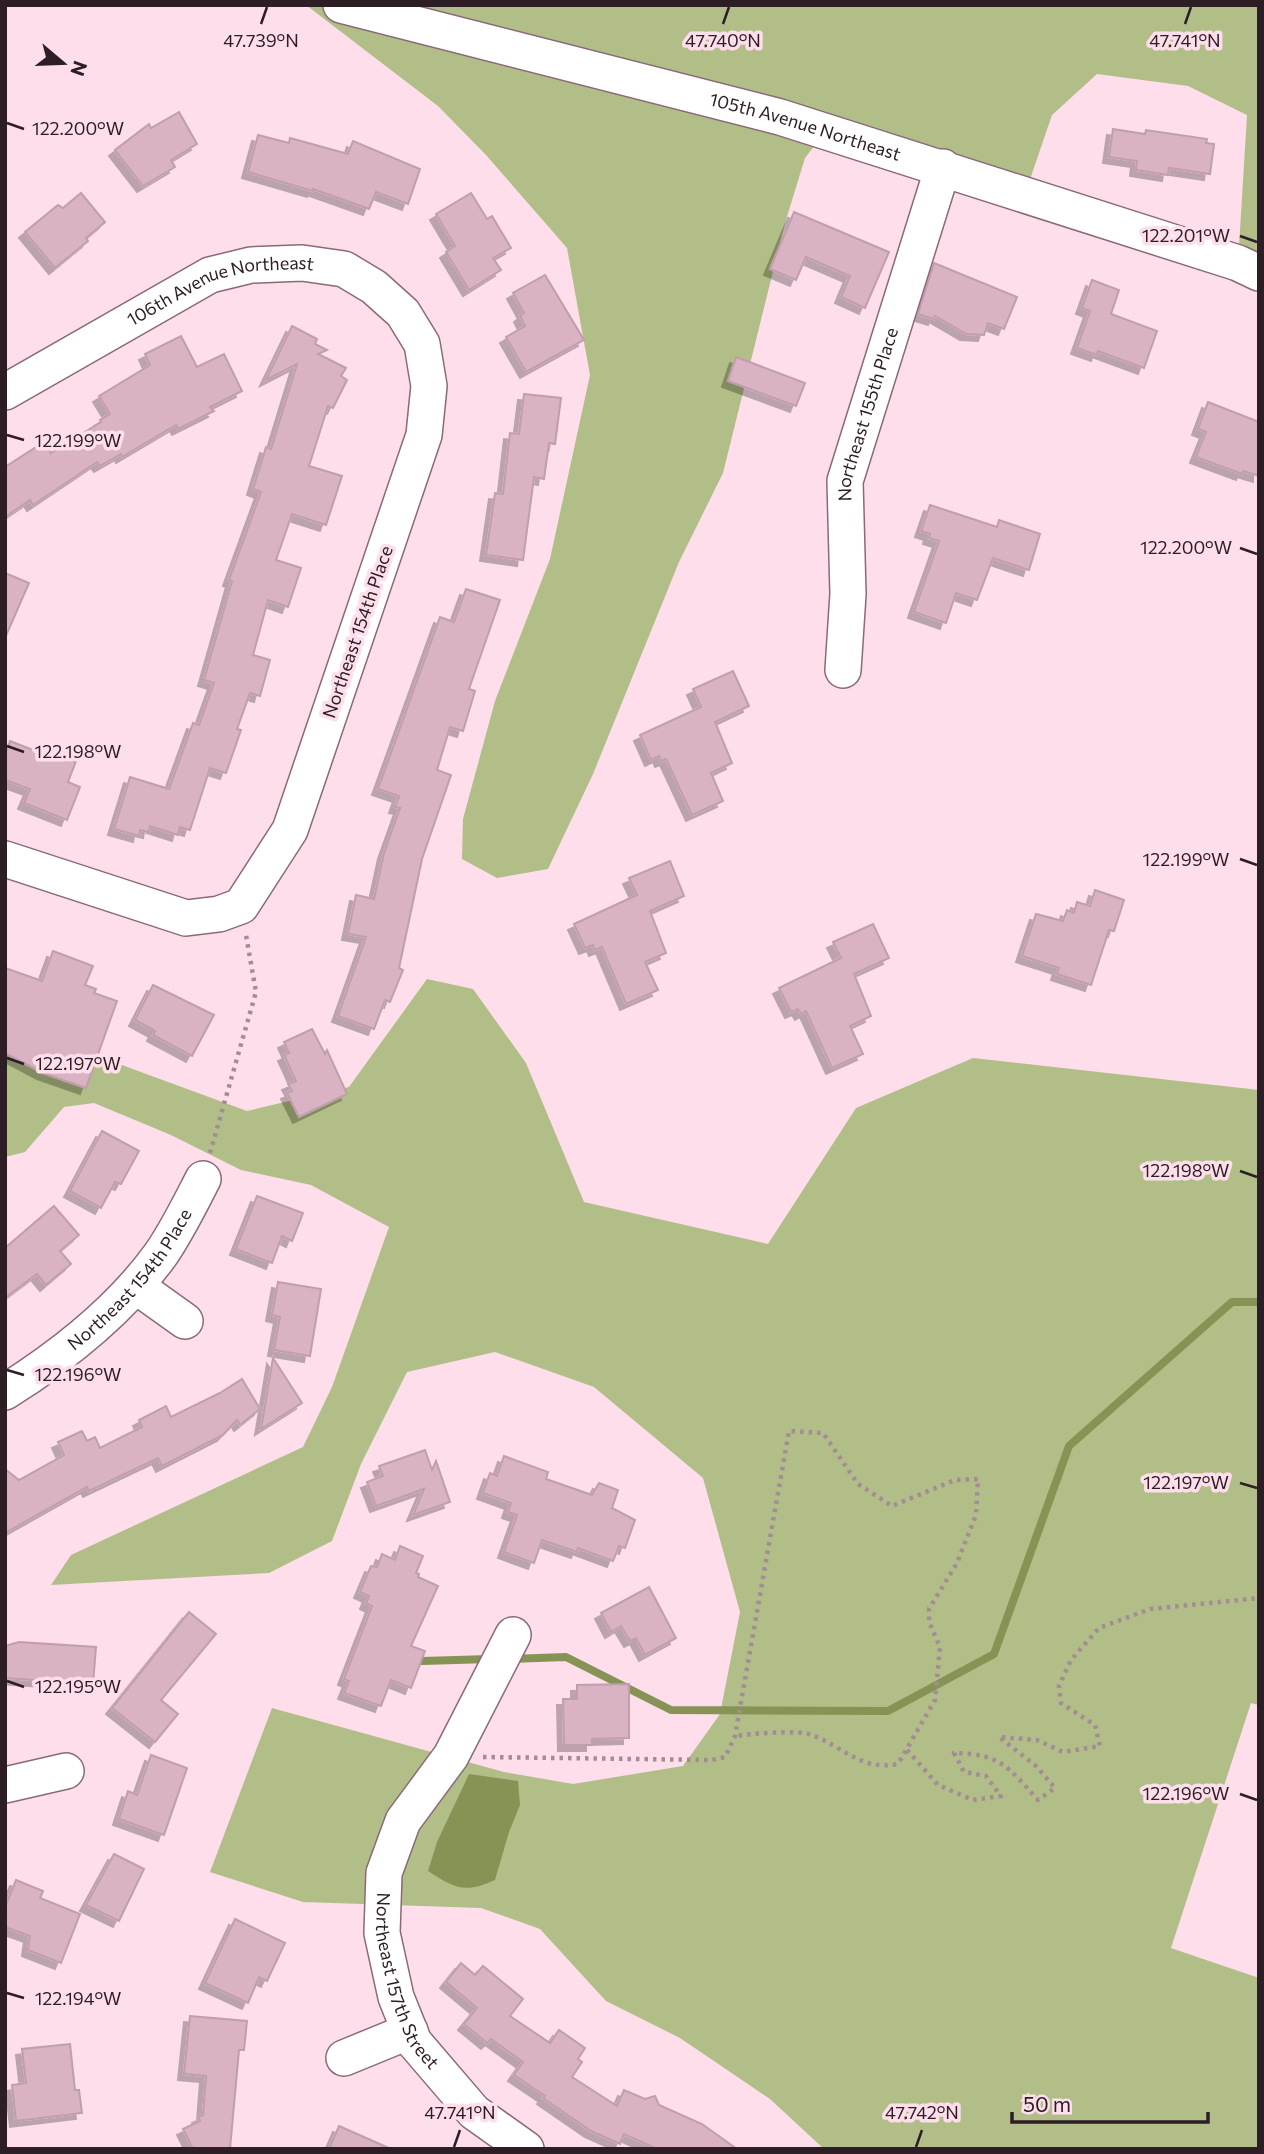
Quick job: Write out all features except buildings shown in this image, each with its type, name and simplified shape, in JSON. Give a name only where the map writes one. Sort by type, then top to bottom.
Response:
[{"type":"street","name":"105th Avenue Northeast","points":[[341,5],[780,117],[1238,263],[1259,274]]},
{"type":"street","name":"Northeast 155th Place","points":[[843,670],[848,594],[845,481],[943,167]]},
{"type":"street","name":"106th Avenue Northeast","points":[[5,392],[210,275],[251,265],[302,263],[344,269],[374,287],[403,313],[422,344]]},
{"type":"street","name":"Northeast 154th Place","points":[[241,906],[290,830],[425,435],[429,386],[422,344]]},
{"type":"street","points":[[5,859],[187,918],[219,914],[241,906]]},
{"type":"street","name":"Northeast 154th Place","points":[[5,1392],[99,1324],[136,1286],[162,1252],[203,1179]]},
{"type":"street","points":[[136,1286],[185,1321]]},
{"type":"street","name":"Northeast 157th Street","points":[[513,1635],[451,1756],[403,1821],[384,1873],[382,1933],[396,1997],[414,2042],[474,2112],[526,2149]]},
{"type":"street","points":[[5,1785],[66,1770]]},
{"type":"street","points":[[344,2058],[410,2031]]},
{"type":"path","points":[[203,1179],[256,992],[241,906]]},
{"type":"path","points":[[451,1756],[712,1760],[725,1757],[735,1736],[789,1431],[823,1433],[858,1484],[892,1506],[955,1480],[978,1479],[976,1515],[957,1563],[929,1609],[929,1622],[940,1647],[934,1700],[898,1764],[882,1767],[855,1758],[810,1734],[735,1736]]},
{"type":"path","points":[[907,1750],[938,1784],[973,1800],[1001,1796],[986,1776],[964,1772],[954,1753],[975,1754],[1004,1763],[1038,1800],[1055,1788],[1036,1766],[999,1737],[1037,1740],[1062,1752],[1100,1746],[1095,1725],[1061,1703],[1059,1686],[1071,1660],[1098,1628],[1150,1609],[1259,1598]]},
{"type":"shaded area","points":[[306,5],[1259,5],[1259,273],[1238,263],[1247,115],[1188,86],[1097,74],[1052,115],[1025,194],[825,132],[805,158],[785,223],[723,473],[679,562],[593,774],[548,869],[497,878],[462,859],[463,819],[495,701],[550,559],[590,375],[567,248],[486,155],[438,106]]},
{"type":"shaded area","points":[[427,979],[473,989],[526,1063],[584,1202],[768,1244],[856,1108],[973,1058],[1259,1090],[1259,1705],[1251,1703],[1171,1948],[1259,1978],[1259,2149],[824,2149],[770,2099],[680,2038],[606,2001],[540,1929],[481,1908],[303,1902],[210,1872],[272,1708],[504,1772],[573,1784],[683,1766],[720,1714],[740,1612],[703,1478],[594,1387],[495,1352],[407,1372],[361,1464],[332,1541],[269,1573],[51,1585],[71,1555],[303,1447],[332,1387],[389,1227],[311,1185],[241,1170],[171,1135],[94,1103],[64,1107],[25,1152],[5,1157],[5,1022],[247,1111],[349,1087]]},
{"type":"shaded area","points":[[469,1774],[518,1781],[520,1805],[495,1880],[467,1888],[445,1882],[428,1871],[437,1842]]},
{"type":"waterway","points":[[510,1659],[566,1657],[671,1710],[888,1711],[994,1654],[1069,1446],[1232,1302],[1259,1302]]},
{"type":"waterway","points":[[422,1661],[490,1659]]}]
